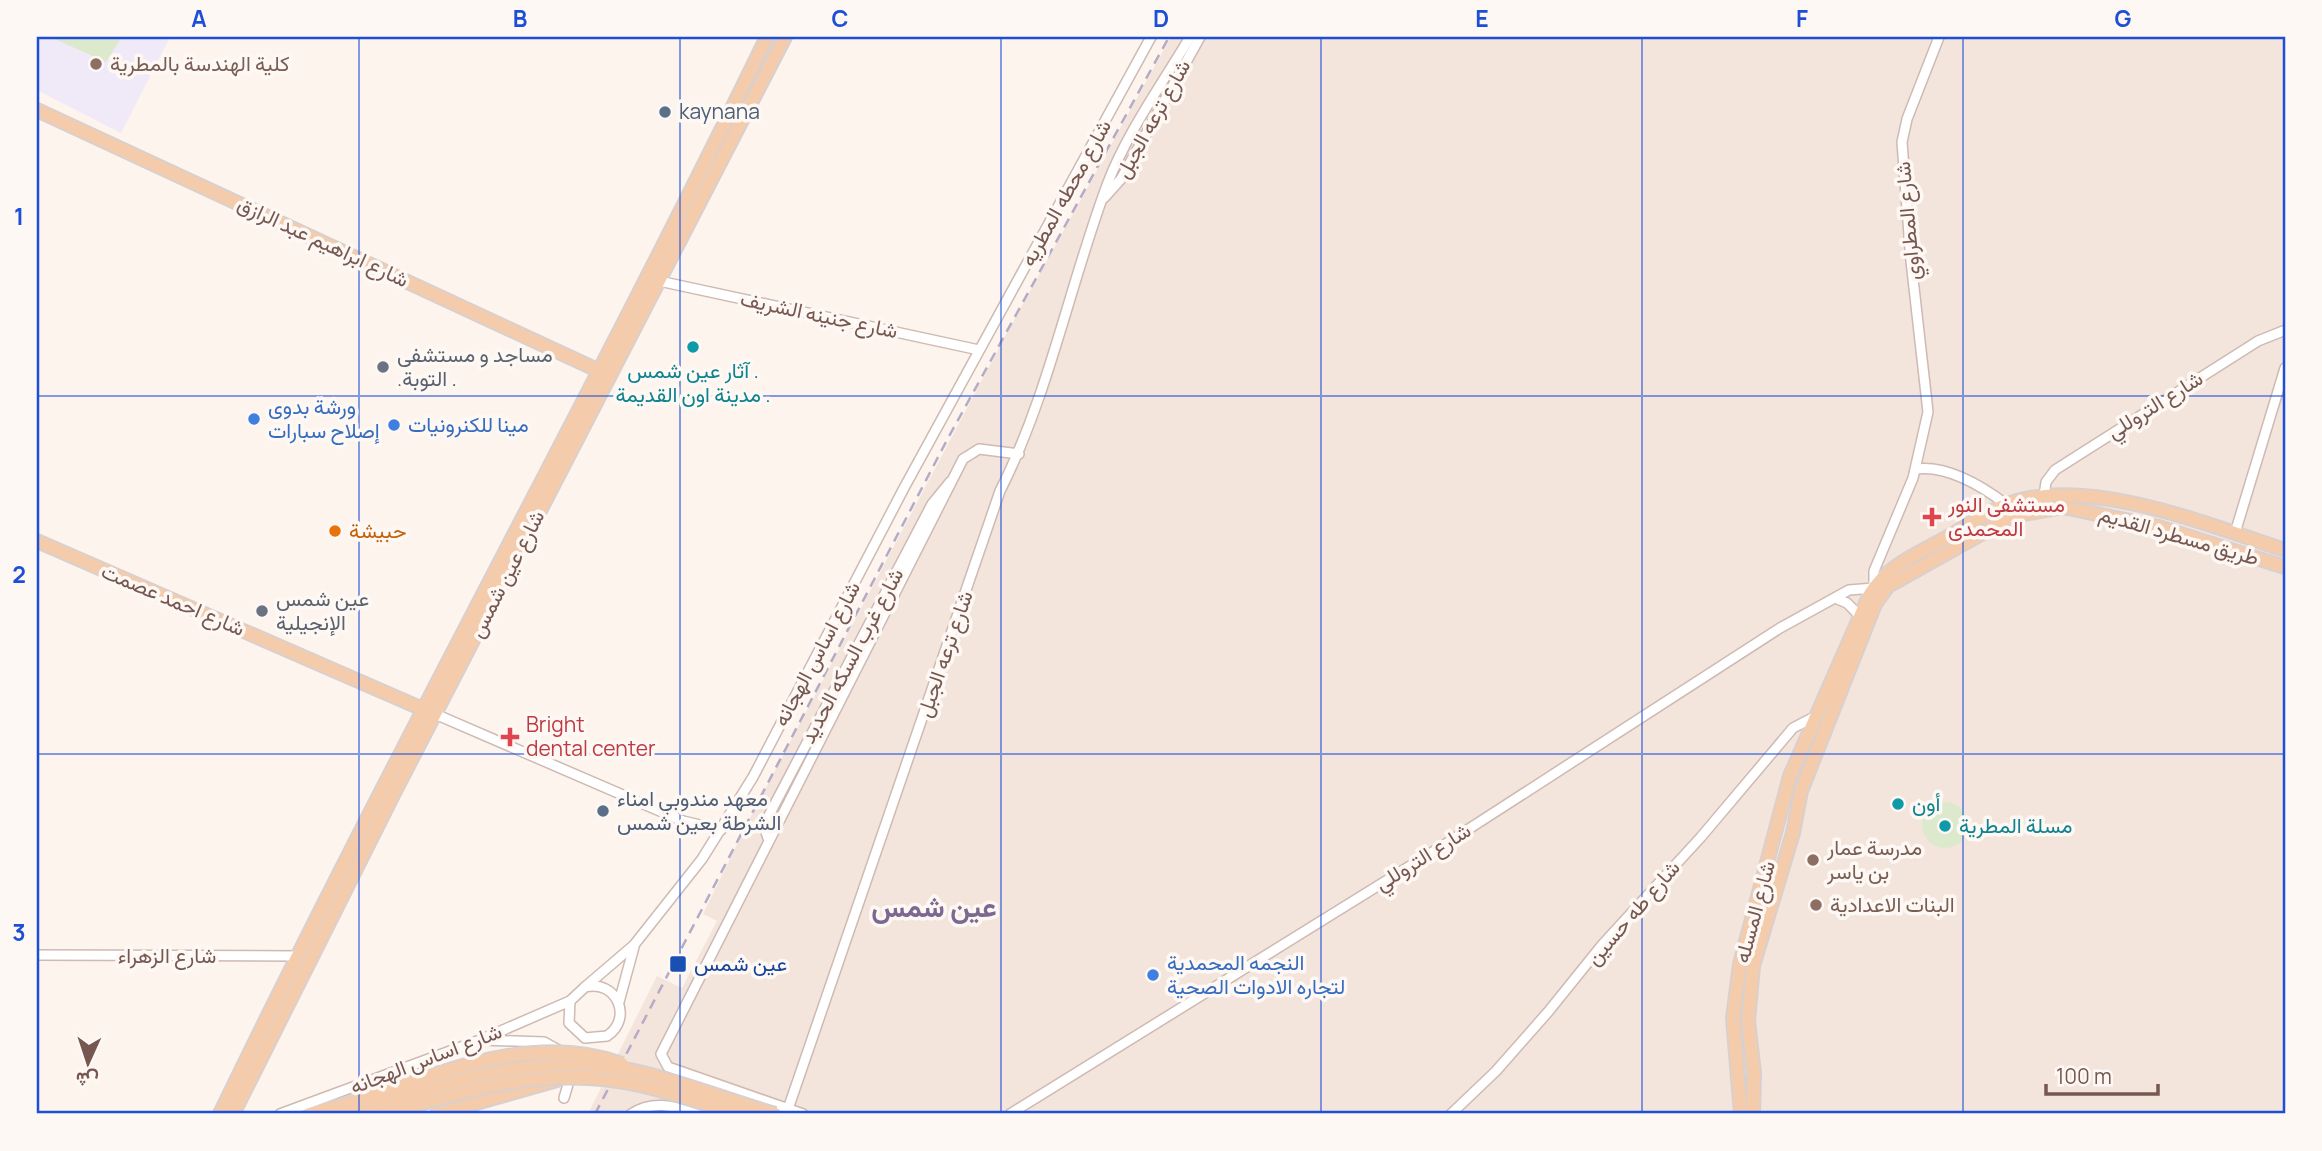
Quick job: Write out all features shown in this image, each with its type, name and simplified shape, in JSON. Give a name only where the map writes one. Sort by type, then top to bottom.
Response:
[{"type":"main road","name":"شارع عين شمس","points":[[233,1114],[430,712],[604,373],[767,37]]},
{"type":"main road","name":"شارع عين شمس","points":[[604,373],[659,281],[785,37]]},
{"type":"main road","name":"شارع ابراهيم عبد الرازق","points":[[37,110],[604,373]]},
{"type":"main road","name":"طريق مسطرد القديم","points":[[1816,716],[1874,588],[1897,565],[2007,505],[2044,496],[2077,496],[2115,502],[2235,533],[2285,550]]},
{"type":"main road","name":"طريق مسطرد القديم","points":[[1819,744],[1875,604],[1883,591],[1899,577],[2013,516],[2039,509],[2075,508],[2159,527],[2285,567]]},
{"type":"main road","name":"شارع احمد عصمت","points":[[37,541],[430,712]]},
{"type":"main road","name":"شارع عين شمس","points":[[220,1114],[296,956],[430,712]]},
{"type":"main road","name":"شارع المسله","points":[[1741,1114],[1734,1046],[1734,1004],[1740,964],[1790,776],[1816,716]]},
{"type":"main road","name":"شارع المسله","points":[[1753,1114],[1748,1009],[1753,966],[1793,833],[1801,791],[1819,744]]},
{"type":"main road","points":[[1734,1046],[1742,1049],[1749,1044]]},
{"type":"main road","points":[[310,1114],[348,1109],[480,1062],[538,1052],[586,1054],[775,1114]]},
{"type":"main road","points":[[1737,1065],[1742,1061],[1752,1061]]},
{"type":"main road","points":[[387,1114],[485,1085],[567,1077],[639,1085],[737,1114]]},
{"type":"main road","points":[[437,1114],[567,1077]]},
{"type":"street","name":"شارع محطه المطريه","points":[[979,349],[1151,37]]},
{"type":"street","name":"شارع ترعه الجبل","points":[[788,1109],[1000,491],[1019,454],[1041,393],[1110,177],[1190,37]]},
{"type":"street","name":"شارع ترعه الجبل","points":[[1102,199],[1132,160],[1199,37]]},
{"type":"street","name":"شارع المطراوي","points":[[1916,469],[1928,412],[1911,261],[1902,142],[1907,119],[1940,37]]},
{"type":"street","name":"شارع جنينه الشريف","points":[[659,281],[979,349]]},
{"type":"street","name":"شارع التروللي","points":[[2044,496],[2046,482],[2055,470],[2098,440],[2258,341],[2285,330]]},
{"type":"street","name":"شارع اساس الهجانه","points":[[585,987],[634,945],[721,830],[753,777],[979,349]]},
{"type":"street","points":[[2235,533],[2285,368]]},
{"type":"street","name":"شارع غرب السكه الحديد","points":[[788,1109],[668,1067],[661,1054],[768,838],[964,458],[973,451],[985,449],[1019,454]]},
{"type":"street","points":[[1874,588],[1874,571],[1916,469],[1945,471],[1982,488],[2007,505]]},
{"type":"street","name":"شارع التروللي","points":[[1010,1114],[1447,843],[1770,634],[1857,587],[1874,588]]},
{"type":"street","points":[[1835,598],[1847,603],[1860,616]]},
{"type":"street","name":"شارع احمد عصمت","points":[[430,712],[672,817],[721,830]]},
{"type":"street","name":"شارع طه حسين","points":[[1451,1114],[1548,1013],[1602,945],[1695,844],[1793,727],[1816,716]]},
{"type":"street","name":"شارع اساس الهجانه","points":[[619,1002],[634,945]]},
{"type":"street","name":"شارع الزهراء","points":[[37,955],[296,956]]},
{"type":"street","points":[[585,987],[608,989],[619,1002],[620,1019],[615,1029],[607,1036],[590,1039],[572,1028],[568,1017],[570,1001],[585,987]]},
{"type":"street","name":"شارع اساس الهجانه","points":[[280,1114],[480,1040],[570,1001]]},
{"type":"street","points":[[480,1040],[538,1041],[555,1046],[564,1054],[571,1070],[571,1082],[564,1098]]},
{"type":"street","points":[[631,1114],[646,1107],[663,1105],[700,1114]]},
{"type":"street","points":[[788,1109],[803,1114]]},
{"type":"shaded area","name":"كلية الهندسة بالمطرية","points":[[37,37],[170,37],[121,133],[37,90]]},
{"type":"shaded area","points":[[1171,37],[2285,37],[2285,1114],[588,1114],[657,976],[682,988],[717,921],[703,914],[752,814],[1008,331]]},
{"type":"green space","points":[[50,37],[122,37],[106,62]]},
{"type":"green space","points":[[1945,802],[1961,809],[1968,825],[1961,841],[1945,848],[1929,841],[1922,825],[1929,809]]},
{"type":"railway","points":[[595,1114],[947,440],[1169,37]]},
{"type":"place","name":"كلية الهندسة بالمطرية","points":[[96,64]]},
{"type":"place","name":"kaynana","points":[[665,112]]},
{"type":"place","name":"آثار عين شمس . مدينة اون القديمة .","points":[[693,347]]},
{"type":"place","name":"مساجد و مستشفى .التوبة .","points":[[383,367]]},
{"type":"place","name":"ورشة بدوى إصلاح سبارات","points":[[254,419]]},
{"type":"place","name":"مينا للكنرونيات","points":[[394,425]]},
{"type":"place","name":"مستشفى النور المحمدى","points":[[1932,517]]},
{"type":"place","name":"حبيشة","points":[[335,531]]},
{"type":"place","name":"عين شمس الإنجيلية","points":[[262,611]]},
{"type":"place","name":"Bright dental center","points":[[510,737]]},
{"type":"place","name":"أون","points":[[1898,804]]},
{"type":"place","name":"معهد مندوبي امناء الشرطة بعين شمس","points":[[603,811]]},
{"type":"place","name":"مسلة المطرية","points":[[1945,826]]},
{"type":"place","name":"مدرسة عمار بن ياسر","points":[[1813,860]]},
{"type":"place","name":"البنات الاعدادية","points":[[1816,905]]},
{"type":"place","name":"عين شمس","points":[[678,964]]},
{"type":"place","name":"النجمه المحمدية لتجاره الادوات الصحية","points":[[1153,975]]},
{"type":"district","name":"عين شمس","points":[[934,907]]}]
